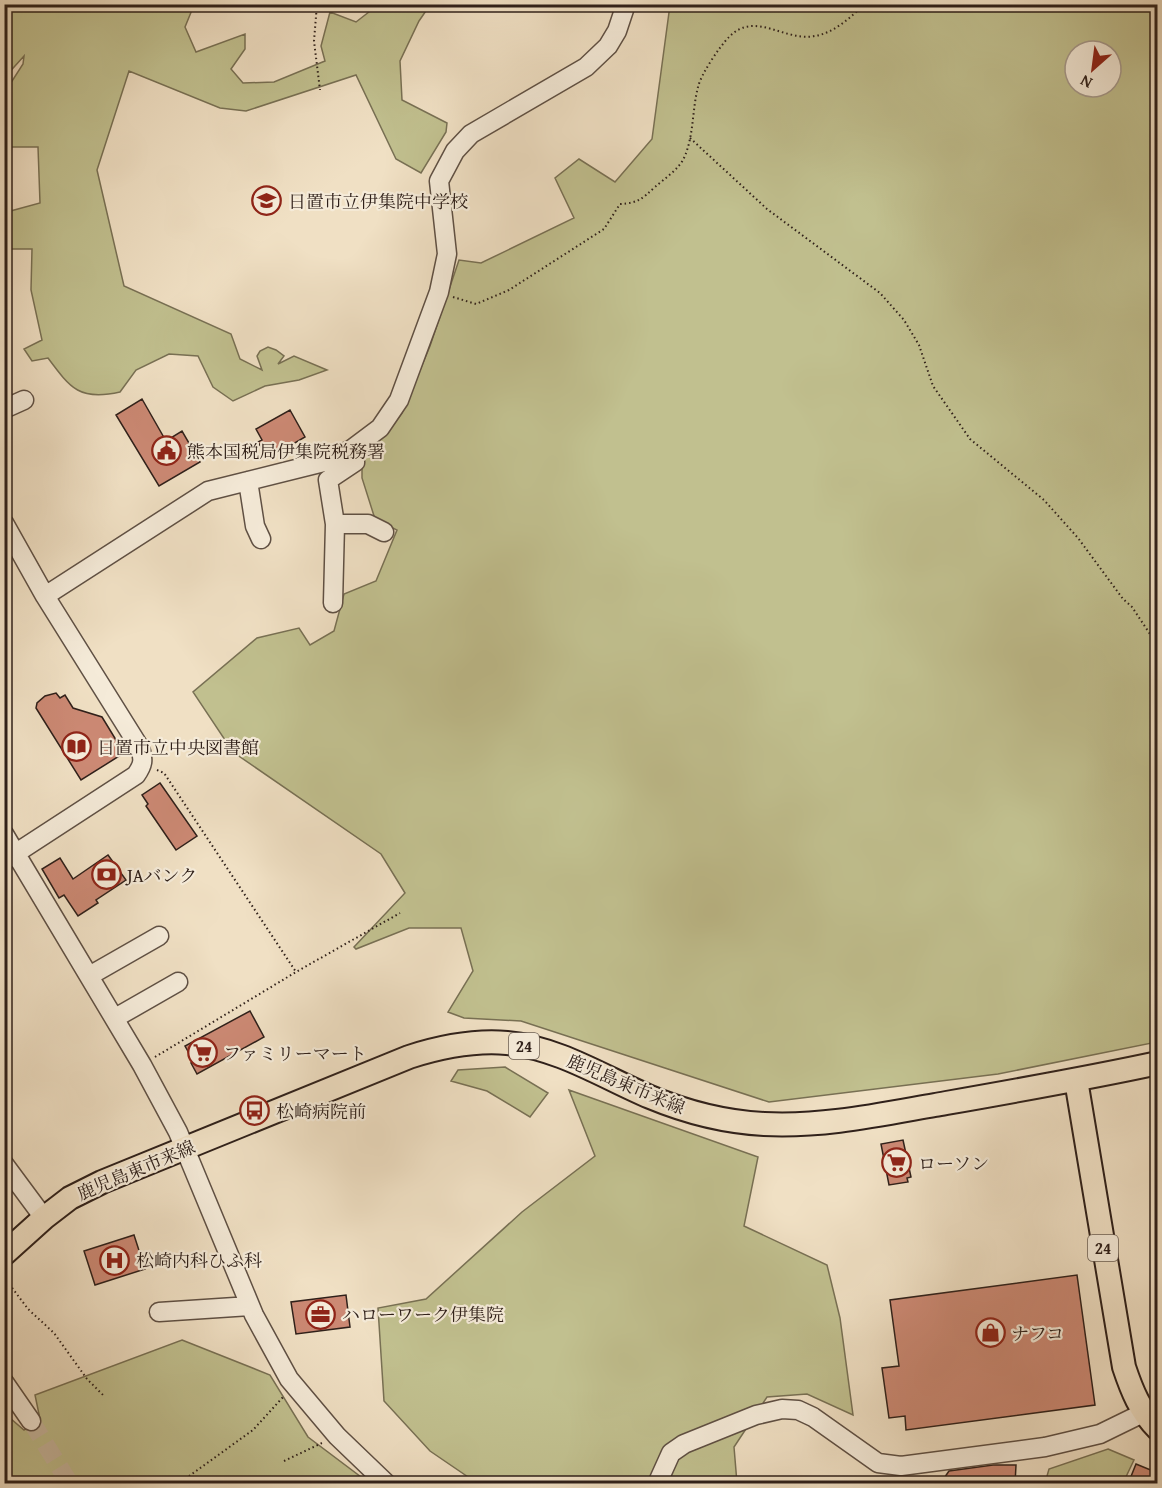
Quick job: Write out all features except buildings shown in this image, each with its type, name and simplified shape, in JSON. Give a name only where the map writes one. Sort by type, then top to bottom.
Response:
[{"type":"main road","name":"鹿児島東市来線","points":[[4,1254],[70,1198],[102,1182],[409,1057],[440,1047],[471,1043],[506,1043],[536,1048],[565,1058],[688,1112],[726,1120],[803,1125],[843,1121],[1076,1080],[1158,1063]]},
{"type":"main road","name":"24","points":[[1076,1080],[1124,1367],[1132,1393],[1150,1421]]},
{"type":"street","points":[[45,596],[208,491],[324,462],[352,449],[380,428],[399,399],[439,292],[447,254],[439,181],[455,151],[471,134],[586,67],[608,46],[617,31],[626,4]]},
{"type":"street","points":[[4,409],[24,400]]},
{"type":"street","points":[[333,603],[334,524],[328,480],[355,462],[352,449]]},
{"type":"street","points":[[248,481],[255,526],[261,539]]},
{"type":"street","points":[[4,523],[45,596],[140,748],[143,764],[132,778],[11,857]]},
{"type":"street","points":[[334,524],[369,524],[384,532]]},
{"type":"street","points":[[4,834],[11,857],[89,975],[178,1132],[250,1306],[289,1379],[337,1436],[387,1484]]},
{"type":"street","points":[[89,975],[159,936]]},
{"type":"street","points":[[115,1018],[178,982]]},
{"type":"street","points":[[4,1164],[44,1218]]},
{"type":"street","points":[[159,1312],[250,1306]]},
{"type":"street","points":[[4,1382],[31,1421]]},
{"type":"street","points":[[657,1484],[671,1453],[684,1444],[756,1415],[782,1409],[798,1410],[813,1417],[878,1463],[901,1466],[1045,1447],[1150,1421]]},
{"type":"path","points":[[317,4],[314,41],[320,90]]},
{"type":"path","points":[[439,292],[476,304],[509,290],[604,229],[620,204],[634,204],[641,199],[683,160],[690,138],[698,85],[730,36],[746,25],[757,25],[798,38],[818,36],[845,22],[865,4]]},
{"type":"path","points":[[690,138],[767,209],[880,293],[904,320],[919,345],[933,386],[970,439],[1044,500],[1078,538],[1123,599],[1132,607],[1158,646]]},
{"type":"path","points":[[4,205],[13,205]]},
{"type":"path","points":[[143,764],[164,773],[296,972]]},
{"type":"path","points":[[142,1065],[296,972],[400,913]]},
{"type":"path","points":[[4,1277],[28,1310],[54,1333],[87,1379],[104,1396]]},
{"type":"path","points":[[178,1484],[253,1430],[294,1385]]},
{"type":"path","points":[[284,1461],[337,1436]]},
{"type":"shaded area","points":[[4,5],[194,5],[185,27],[196,52],[245,34],[245,49],[231,69],[243,83],[274,82],[325,61],[321,46],[330,12],[356,22],[378,5],[430,5],[419,21],[400,61],[402,100],[447,123],[446,132],[421,173],[396,159],[356,75],[246,111],[220,108],[129,71],[97,170],[124,286],[231,334],[240,359],[262,370],[257,356],[260,351],[268,347],[284,356],[278,364],[294,356],[327,370],[299,380],[265,386],[233,401],[213,387],[198,356],[169,354],[136,370],[120,392],[95,395],[70,385],[48,358],[32,361],[24,349],[42,340],[31,290],[32,249],[5,249],[4,216],[7,212],[40,203],[38,147],[5,147],[5,92],[23,64],[24,56],[5,77]]},
{"type":"shaded area","points":[[670,5],[1157,5],[1157,1042],[998,1074],[769,1102],[521,1021],[464,1018],[448,1012],[473,971],[461,928],[409,928],[356,949],[354,947],[405,893],[381,854],[233,752],[193,692],[257,638],[299,628],[310,645],[334,631],[344,594],[376,581],[397,530],[375,519],[362,478],[362,455],[387,433],[402,413],[430,346],[459,260],[481,263],[574,218],[555,178],[579,159],[615,182],[652,139]]},
{"type":"shaded area","points":[[505,1067],[548,1093],[530,1117],[487,1091],[451,1081],[458,1070]]},
{"type":"shaded area","points":[[569,1090],[758,1157],[744,1226],[827,1265],[840,1318],[853,1415],[807,1394],[767,1397],[734,1447],[737,1483],[477,1483],[430,1451],[384,1401],[378,1308],[426,1299],[522,1212],[595,1156]]},
{"type":"shaded area","points":[[182,1340],[270,1375],[308,1437],[369,1483],[5,1483],[4,1413],[24,1430],[40,1419],[35,1395]]},
{"type":"shaded area","points":[[1108,1449],[1134,1460],[1123,1483],[1045,1483],[1049,1469]]},
{"type":"tunnel","points":[[31,1421],[70,1484]]},
{"type":"place","name":"日置市立伊集院中学校","points":[[267,201]]},
{"type":"place","name":"熊本国税局伊集院税務署","points":[[166,451]]},
{"type":"place","name":"日置市立中央図書館","points":[[76,747]]},
{"type":"place","name":"JAバンク","points":[[106,875]]},
{"type":"place","name":"ファミリーマート","points":[[202,1053]]},
{"type":"place","name":"松崎病院前","points":[[255,1111]]},
{"type":"place","name":"ローソン","points":[[897,1163]]},
{"type":"place","name":"松崎内科ひふ科","points":[[115,1260]]},
{"type":"place","name":"ハローワーク伊集院","points":[[321,1314]]},
{"type":"place","name":"ナフコ","points":[[990,1333]]}]
